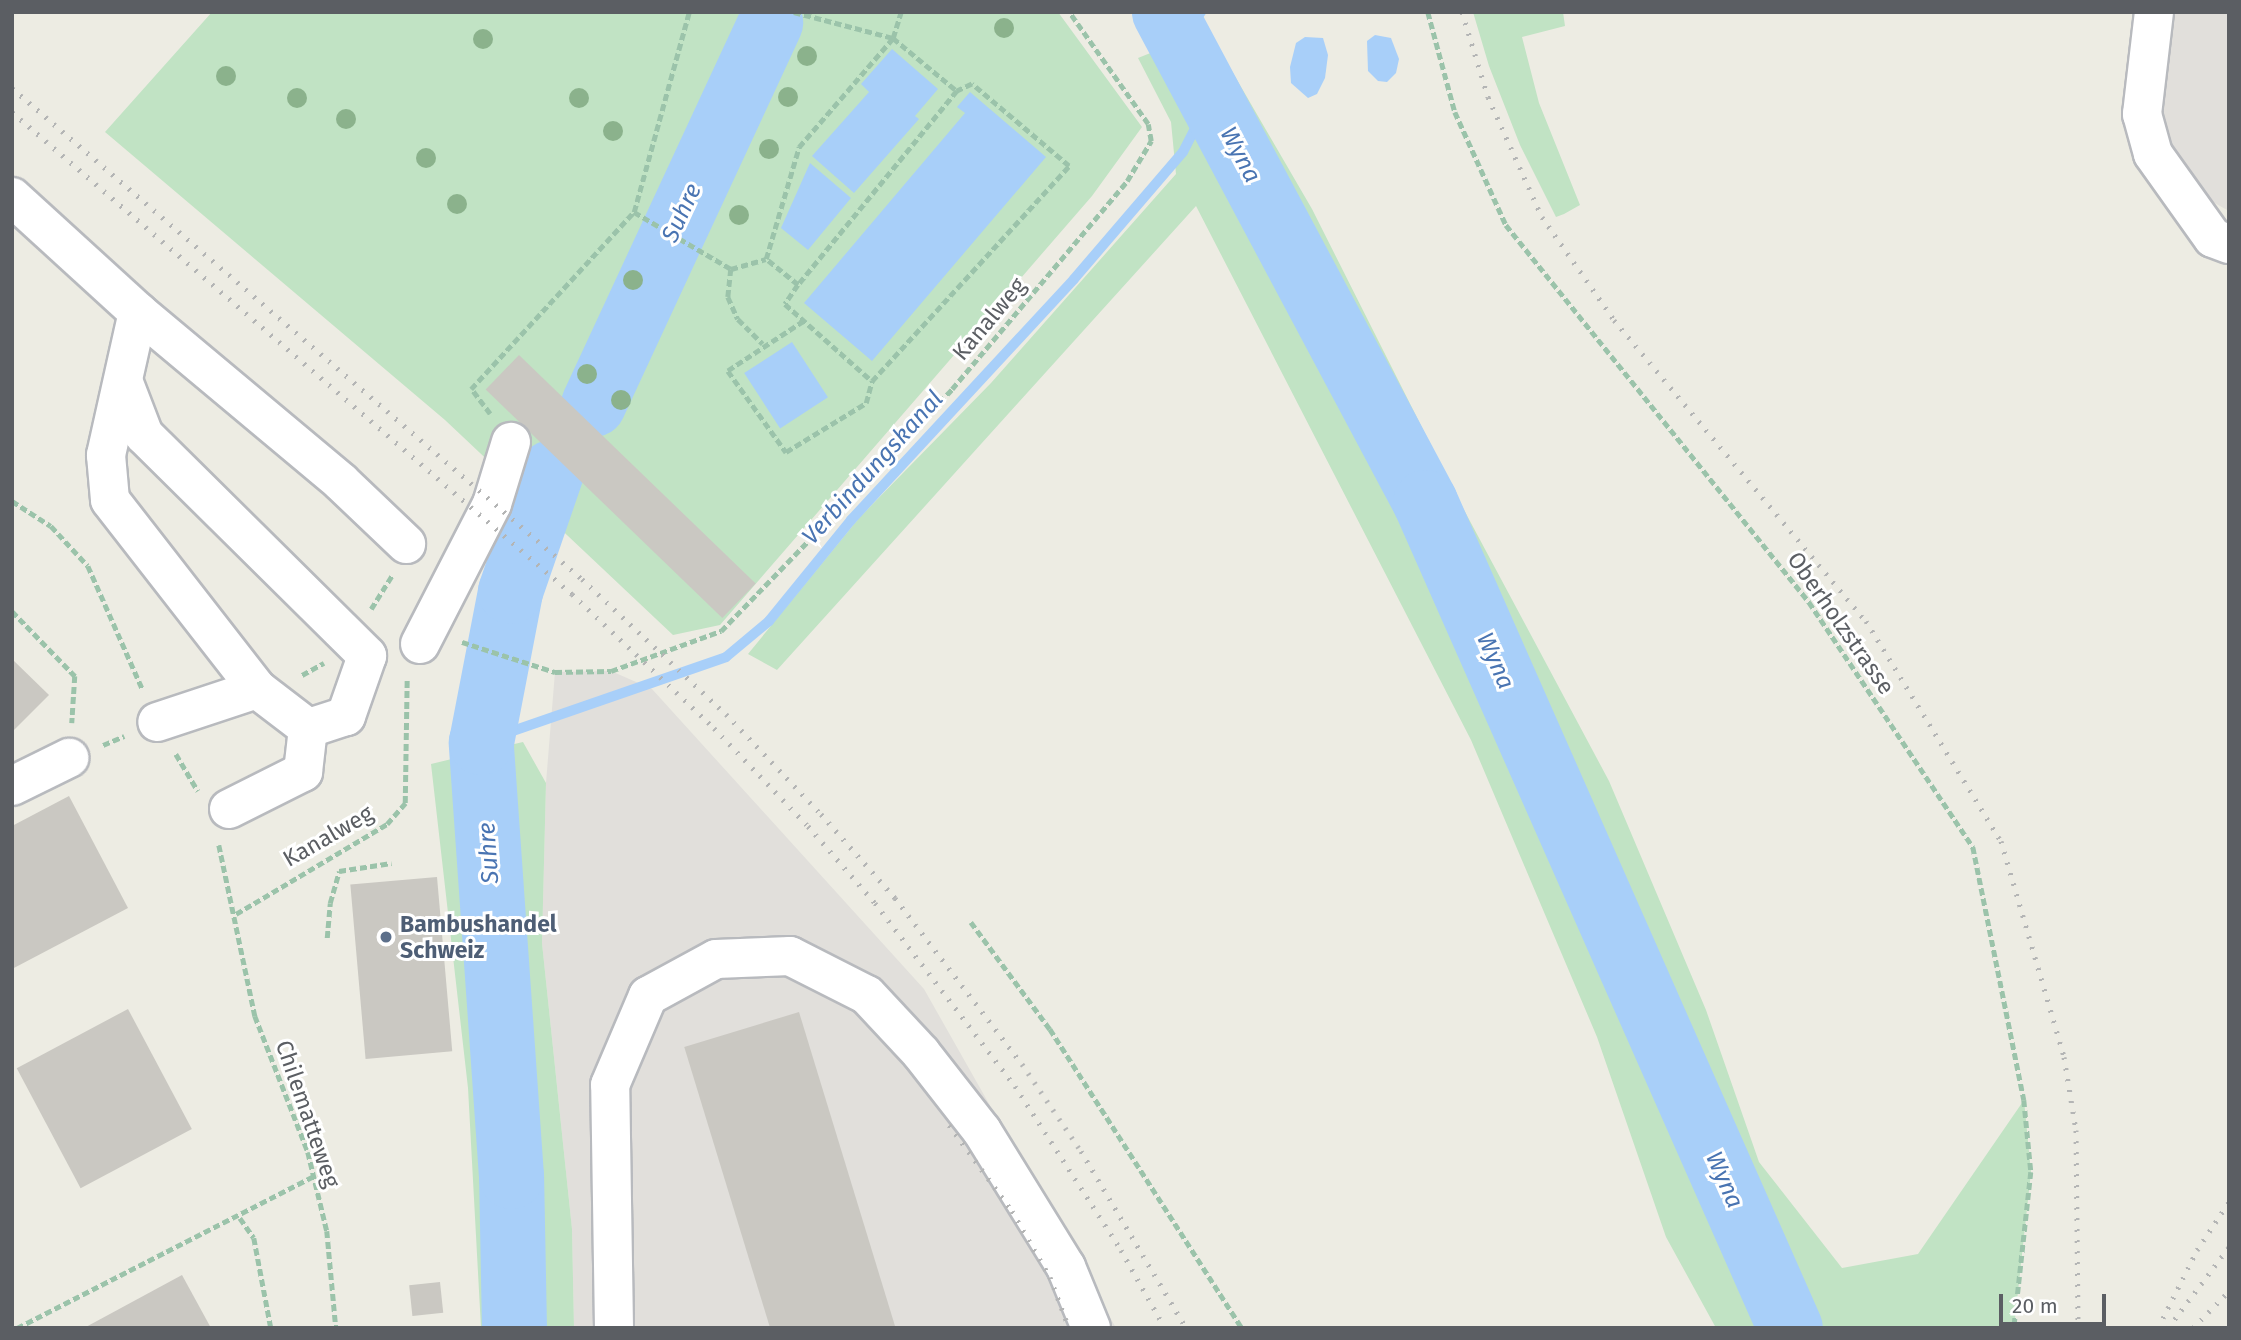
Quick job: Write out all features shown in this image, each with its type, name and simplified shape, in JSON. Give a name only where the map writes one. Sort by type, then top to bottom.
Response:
[{"type":"street","points":[[2154,12],[2142,114],[2153,154],[2213,238],[2229,244]]},
{"type":"street","points":[[12,197],[133,305],[341,482],[406,544]]},
{"type":"street","points":[[133,305],[124,383],[106,455],[110,500],[257,689],[308,727]]},
{"type":"street","points":[[124,383],[144,435],[367,656],[346,716],[308,727]]},
{"type":"street","points":[[438,642],[461,556],[492,504],[511,442]]},
{"type":"street","points":[[157,722],[257,689]]},
{"type":"street","points":[[229,809],[303,772],[308,727]]},
{"type":"street","points":[[12,786],[69,758]]},
{"type":"street","points":[[614,1328],[610,1085],[648,996],[716,959],[790,956],[867,995],[921,1052],[982,1130],[1066,1267],[1091,1328]]},
{"type":"path","points":[[511,442],[471,389],[634,212],[689,12]]},
{"type":"path","points":[[746,12],[776,12]]},
{"type":"path","points":[[794,12],[893,38],[957,91]]},
{"type":"path","points":[[765,259],[799,146],[893,38],[901,12]]},
{"type":"path","name":"Kanalweg","points":[[236,914],[294,875],[387,824],[405,803],[407,678],[438,642],[555,672],[611,671],[720,631],[952,389],[1127,181],[1151,141],[1149,124],[1069,12]]},
{"type":"path","name":"Oberholzstrasse","points":[[1428,12],[1455,111],[1506,225],[1809,602],[1973,847],[2024,1100],[2031,1172],[2014,1328]]},
{"type":"path","points":[[804,321],[763,344],[728,372],[786,452],[866,403],[872,381],[1069,166],[972,84],[957,91],[797,285],[785,304],[872,381]]},
{"type":"path","points":[[634,212],[731,269],[765,259]]},
{"type":"path","points":[[765,259],[797,285]]},
{"type":"path","points":[[731,269],[728,297],[738,319],[763,344]]},
{"type":"path","points":[[12,501],[51,526],[88,566],[157,722],[69,758],[75,676],[12,611]]},
{"type":"path","points":[[327,938],[330,902],[339,871],[391,863]]},
{"type":"path","name":"Chilematteweg","points":[[236,914],[255,1016],[314,1176],[327,1231],[336,1328]]},
{"type":"path","points":[[971,922],[1072,1062],[1242,1328]]},
{"type":"path","points":[[17,1328],[240,1217],[314,1176]]},
{"type":"path","points":[[240,1217],[254,1238],[271,1328]]},
{"type":"shaded area","points":[[2161,12],[2229,12],[2229,211],[2173,180],[2150,118]]},
{"type":"shaded area","points":[[611,671],[652,689],[924,989],[1116,1328],[574,1328],[572,1229],[542,943],[546,783],[555,672]]},
{"type":"green space","points":[[212,12],[1058,12],[1142,127],[1092,196],[720,625],[673,635],[445,420],[105,132]]},
{"type":"green space","points":[[1473,12],[1563,12],[1565,26],[1522,37],[1539,103],[1580,205],[1564,214],[1556,217],[1520,145],[1489,66]]},
{"type":"green space","points":[[1208,30],[1312,209],[1456,495],[1609,781],[1706,1010],[1759,1162],[1842,1268],[1918,1254],[2024,1100],[2031,1172],[2014,1328],[1716,1328],[1666,1237],[1597,1037],[1471,740],[1196,206],[777,670],[748,654],[859,518],[991,383],[1176,174],[1171,122],[1138,58]]},
{"type":"green space","points":[[523,742],[546,783],[542,943],[572,1229],[574,1328],[481,1328],[468,1088],[431,764]]},
{"type":"water","points":[[1375,35],[1391,38],[1399,59],[1396,73],[1387,82],[1378,81],[1368,71],[1367,41]]},
{"type":"water","points":[[1305,37],[1323,38],[1328,55],[1325,78],[1317,94],[1308,98],[1291,83],[1290,67],[1296,43]]},
{"type":"water","points":[[892,49],[938,89],[915,116],[919,119],[854,193],[812,156],[869,92],[861,84]]},
{"type":"water","points":[[970,92],[1046,157],[872,361],[804,303],[965,113],[957,107]]},
{"type":"water","points":[[810,163],[851,198],[808,250],[781,228]]},
{"type":"water","points":[[792,342],[828,397],[780,428],[744,373]]},
{"type":"building","points":[[519,355],[756,584],[722,618],[486,390]]},
{"type":"building","points":[[12,659],[49,695],[12,732]]},
{"type":"building","points":[[69,796],[128,908],[12,969],[12,826]]},
{"type":"building","points":[[437,877],[452,1051],[366,1059],[350,885]]},
{"type":"building","points":[[128,1009],[192,1129],[81,1188],[17,1068]]},
{"type":"building","points":[[799,1012],[895,1328],[770,1328],[684,1047]]},
{"type":"building","points":[[182,1275],[211,1328],[84,1328]]},
{"type":"building","points":[[440,1282],[443,1313],[412,1316],[409,1285]]},
{"type":"waterway","name":"Wyna","points":[[1164,12],[1425,502],[1790,1328]]},
{"type":"waterway","points":[[1180,42],[1201,12]]},
{"type":"waterway","name":"Suhre","points":[[593,404],[770,22]]},
{"type":"waterway","name":"Verbindungskanal","points":[[481,742],[726,657],[769,621],[851,520],[1074,279],[1183,152],[1209,101]]},
{"type":"waterway","name":"Suhre","points":[[514,1328],[511,1176],[481,742],[510,591],[551,472]]},
{"type":"railway","points":[[1462,12],[1488,97],[1542,217],[1614,320],[1866,621],[2001,841],[2064,1057],[2076,1130],[2078,1328]]},
{"type":"railway","points":[[12,88],[582,579],[726,714],[821,814],[895,898],[1022,1064],[1081,1151],[1186,1328]]},
{"type":"railway","points":[[12,112],[572,594],[714,728],[808,826],[875,903],[1015,1086],[1121,1250],[1165,1328]]},
{"type":"railway","points":[[949,1125],[1012,1211],[1050,1277],[1069,1328]]},
{"type":"railway","points":[[2158,1328],[2197,1250],[2229,1202]]},
{"type":"railway","points":[[2168,1328],[2229,1247]]},
{"type":"railway","points":[[2193,1328],[2229,1291]]},
{"type":"place","name":"Bambushandel Schweiz","points":[[386,937]]}]
